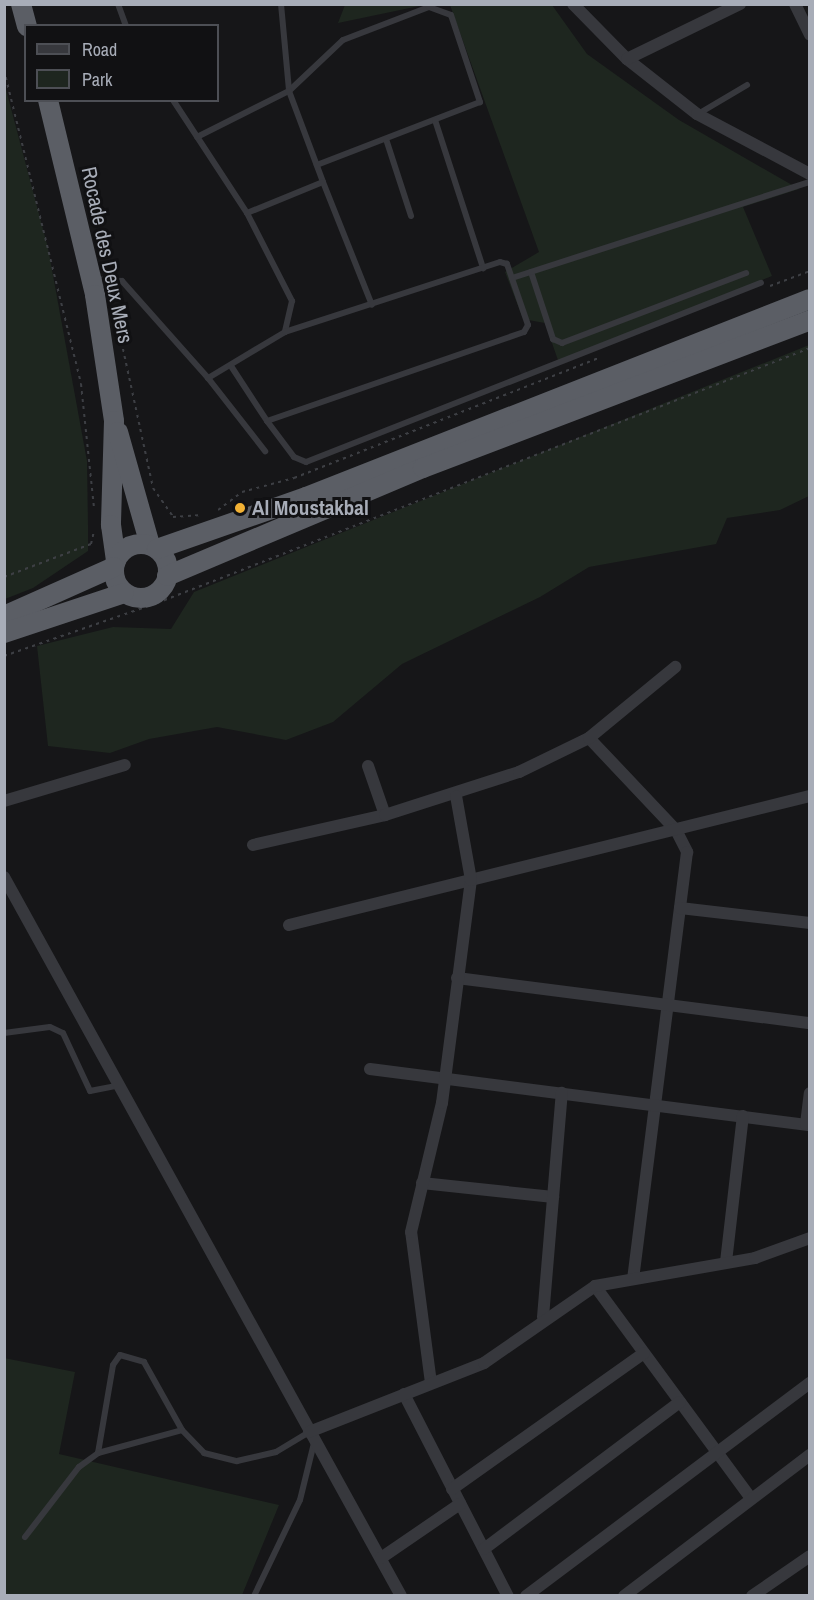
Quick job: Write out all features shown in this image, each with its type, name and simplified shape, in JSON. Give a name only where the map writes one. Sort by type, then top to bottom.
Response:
[{"type":"highway","points":[[21,4],[26,24]]},
{"type":"highway","name":"Rocade des Deux Mers","points":[[49,102],[100,278],[114,421],[111,525],[115,564]]},
{"type":"highway","points":[[4,615],[115,564],[129,547],[153,547],[306,497],[810,299]]},
{"type":"highway","points":[[4,633],[124,593],[139,598],[154,595],[167,576],[412,472],[810,320]]},
{"type":"highway","name":"Rocade des Deux Mers","points":[[114,421],[136,481],[153,547]]},
{"type":"highway","points":[[153,547],[167,576]]},
{"type":"highway","points":[[115,564],[124,593]]},
{"type":"street","points":[[573,4],[627,59],[698,114],[810,174]]},
{"type":"street","points":[[627,59],[721,9],[740,4]]},
{"type":"street","points":[[795,4],[810,35]]},
{"type":"street","points":[[253,844],[385,815],[456,796],[590,738],[675,667]]},
{"type":"street","points":[[590,738],[676,830],[687,852],[633,1277]]},
{"type":"street","points":[[4,801],[125,765]]},
{"type":"street","points":[[368,766],[385,815]]},
{"type":"street","points":[[431,1383],[412,1253],[422,1183],[444,1078],[471,880],[456,796]]},
{"type":"street","points":[[289,925],[810,796]]},
{"type":"street","points":[[4,877],[122,1084],[401,1596]]},
{"type":"street","points":[[680,908],[810,923]]},
{"type":"street","points":[[457,978],[810,1023]]},
{"type":"street","points":[[370,1069],[808,1124],[810,1093]]},
{"type":"street","points":[[543,1317],[562,1093]]},
{"type":"street","points":[[726,1262],[743,1116]]},
{"type":"street","points":[[422,1183],[553,1197]]},
{"type":"street","points":[[312,1436],[501,1353],[543,1317],[595,1286],[633,1277],[726,1262],[810,1238]]},
{"type":"street","points":[[595,1286],[751,1498]]},
{"type":"street","points":[[452,1489],[644,1353]]},
{"type":"street","points":[[526,1596],[810,1383]]},
{"type":"street","points":[[404,1394],[508,1596]]},
{"type":"street","points":[[484,1549],[680,1402]]},
{"type":"street","points":[[624,1596],[810,1455]]},
{"type":"street","points":[[381,1558],[460,1504]]},
{"type":"street","points":[[752,1596],[810,1556]]},
{"type":"lane","points":[[118,4],[125,24]]},
{"type":"lane","points":[[281,4],[289,91],[372,305]]},
{"type":"lane","points":[[197,137],[289,91],[343,40],[429,7],[441,8],[451,15],[480,96],[476,105],[317,165]]},
{"type":"lane","points":[[698,114],[747,85]]},
{"type":"lane","points":[[174,102],[246,213],[292,301],[285,332]]},
{"type":"lane","points":[[435,120],[483,268]]},
{"type":"lane","points":[[386,139],[411,216]]},
{"type":"lane","points":[[246,213],[323,182]]},
{"type":"lane","points":[[512,278],[810,182]]},
{"type":"lane","points":[[208,378],[285,332],[504,262],[528,325],[524,332],[267,421]]},
{"type":"lane","points":[[531,272],[553,339],[562,343],[746,273]]},
{"type":"lane","points":[[100,278],[122,281],[208,378],[265,451]]},
{"type":"lane","points":[[231,366],[294,457],[306,462],[761,283]]},
{"type":"lane","points":[[4,1033],[50,1027],[63,1034],[90,1091],[122,1084]]},
{"type":"lane","points":[[98,1453],[113,1365],[120,1356],[144,1362],[182,1430],[204,1453],[237,1461],[276,1452],[312,1436]]},
{"type":"lane","points":[[26,1536],[79,1467],[98,1453],[182,1430]]},
{"type":"lane","points":[[254,1596],[300,1500],[312,1436]]},
{"type":"path","points":[[4,70],[81,384],[94,464],[94,517]]},
{"type":"path","points":[[768,287],[810,271]]},
{"type":"path","points":[[100,278],[153,488],[173,517],[215,512],[242,492],[294,478],[603,357]]},
{"type":"path","points":[[4,656],[157,603],[810,348]]},
{"type":"path","points":[[4,577],[91,544],[94,528]]},
{"type":"green space","points":[[345,4],[424,5],[338,23]]},
{"type":"green space","points":[[450,5],[552,5],[587,54],[679,120],[799,189],[743,207],[772,276],[559,363],[545,323],[523,319],[505,272],[539,252]]},
{"type":"green space","points":[[4,82],[48,248],[87,461],[88,526],[88,551],[33,588],[5,599]]},
{"type":"green space","points":[[809,345],[809,496],[780,510],[727,518],[716,544],[589,567],[540,597],[402,664],[333,722],[286,740],[217,727],[149,739],[110,753],[48,746],[37,646],[113,627],[171,629],[194,592]]},
{"type":"green space","points":[[4,1358],[75,1372],[59,1454],[279,1505],[242,1595],[5,1595]]},
{"type":"place","name":"Al Moustakbal","points":[[240,508]]}]
